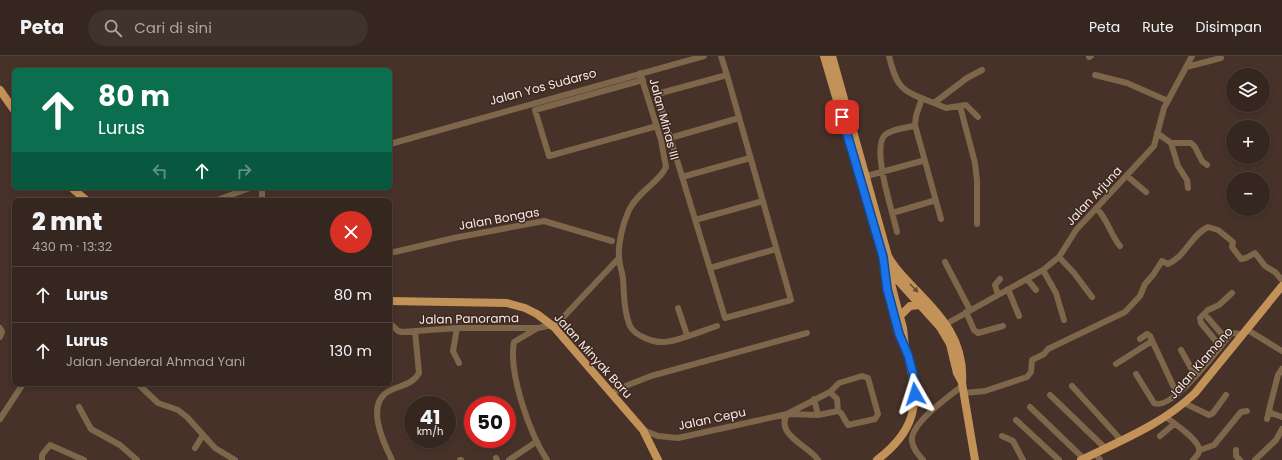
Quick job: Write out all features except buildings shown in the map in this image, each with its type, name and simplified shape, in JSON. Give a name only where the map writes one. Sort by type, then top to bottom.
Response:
[{"type":"main road","points":[[824,56],[866,176]]},
{"type":"main road","points":[[832,56],[866,176],[867,193],[886,258],[915,385],[911,419],[900,438],[877,460]]},
{"type":"main road","points":[[0,90],[12,107]]},
{"type":"main road","points":[[74,190],[84,198]]},
{"type":"main road","points":[[886,258],[946,324],[958,349],[963,372],[963,387],[974,460]]},
{"type":"main road","points":[[886,258],[887,289],[899,334],[905,344]]},
{"type":"main road","points":[[888,268],[940,327],[950,344],[957,373],[963,387]]},
{"type":"main road","name":"Jalan Klamono","points":[[1082,459],[1098,457],[1105,448],[1166,417],[1184,403],[1282,286]]},
{"type":"main road","name":"Jalan Minyak Baru","points":[[392,302],[507,303],[525,308],[553,326],[612,393],[643,430],[658,460]]},
{"type":"main road","points":[[900,316],[910,306],[920,305]]},
{"type":"street","name":"Jalan Yos Sudarso","points":[[392,143],[704,56]]},
{"type":"street","points":[[721,56],[727,75],[791,300],[725,318],[657,94],[727,75]]},
{"type":"street","points":[[889,56],[898,84],[903,89],[922,99],[946,108],[967,106],[978,117]]},
{"type":"street","name":"Jalan Arjuna","points":[[946,324],[1043,270],[1059,257],[1073,234],[1154,146],[1163,111],[1192,56]]},
{"type":"street","points":[[1186,67],[1220,58]]},
{"type":"street","points":[[934,103],[967,78],[982,70]]},
{"type":"street","name":"Jalan Minas III","points":[[619,258],[620,244],[629,211],[638,195],[657,180],[664,171],[666,161],[657,126],[640,73]]},
{"type":"street","points":[[1095,75],[1127,83],[1168,101]]},
{"type":"street","points":[[642,80],[536,110],[549,156],[657,126]]},
{"type":"street","points":[[922,99],[916,116],[915,126],[942,219]]},
{"type":"street","points":[[960,106],[975,163],[977,181],[977,224]]},
{"type":"street","points":[[670,138],[739,118]]},
{"type":"street","points":[[898,232],[881,172],[879,150],[883,137],[888,133],[912,126]]},
{"type":"street","points":[[1157,133],[1171,143],[1191,143],[1195,147],[1202,161],[1208,165]]},
{"type":"street","points":[[1171,143],[1177,163],[1185,176],[1188,188]]},
{"type":"street","points":[[682,177],[750,158]]},
{"type":"street","points":[[866,176],[922,161]]},
{"type":"street","points":[[1127,176],[1146,192]]},
{"type":"street","points":[[222,198],[244,190]]},
{"type":"street","points":[[695,220],[763,201]]},
{"type":"street","points":[[892,213],[933,201]]},
{"type":"street","points":[[1096,208],[1106,218],[1113,236],[1120,246]]},
{"type":"street","name":"Jalan Bongas","points":[[392,253],[454,238],[544,221],[612,240]]},
{"type":"street","points":[[922,460],[914,449],[912,440],[916,427],[963,387],[985,391],[1027,377],[1032,372],[1033,359],[1044,354],[1052,346],[1126,312],[1140,296],[1145,284],[1162,261],[1168,264],[1179,259],[1195,238],[1208,227],[1218,230],[1233,242],[1232,247],[1241,258],[1246,258],[1255,253],[1265,266],[1275,272],[1282,280]]},
{"type":"street","points":[[710,268],[776,249]]},
{"type":"street","points":[[1059,257],[1074,273],[1092,297]]},
{"type":"street","points":[[553,326],[619,258],[623,272],[628,320],[631,328],[642,337],[665,342],[717,326]]},
{"type":"street","points":[[945,262],[964,313],[974,330],[978,333],[1003,326]]},
{"type":"street","points":[[1043,270],[1056,293],[1064,320]]},
{"type":"street","points":[[1027,278],[1036,290]]},
{"type":"street","points":[[998,295],[994,285],[1000,279]]},
{"type":"street","points":[[1008,289],[1019,316]]},
{"type":"street","points":[[1220,346],[1201,323],[1200,318],[1208,310],[1219,305],[1232,294]]},
{"type":"street","points":[[678,308],[687,335]]},
{"type":"street","points":[[1208,318],[1226,339]]},
{"type":"street","name":"Jalan Panorama","points":[[392,325],[398,331],[457,328],[538,328],[553,326]]},
{"type":"street","points":[[0,328],[2,332],[0,337]]},
{"type":"street","points":[[457,328],[453,351],[458,363]]},
{"type":"street","points":[[538,328],[515,340],[513,345],[517,385],[536,442],[547,460]]},
{"type":"street","points":[[392,460],[384,443],[376,417],[380,401],[384,394],[414,381],[420,373],[415,331]]},
{"type":"street","points":[[1136,374],[1155,404],[1163,404],[1177,394],[1233,332],[1244,331],[1282,351]]},
{"type":"street","points":[[612,393],[628,384],[651,376],[807,333]]},
{"type":"street","points":[[1140,339],[1147,334],[1152,341],[1177,394]]},
{"type":"street","points":[[1116,364],[1152,341]]},
{"type":"street","points":[[1181,350],[1195,375]]},
{"type":"street","points":[[1267,419],[1278,375],[1282,369]]},
{"type":"street","name":"Jalan Cepu","points":[[643,430],[667,439],[678,438],[787,414],[818,415],[838,411],[848,425],[876,418],[878,414],[868,378],[862,376],[839,383],[830,392],[787,414]]},
{"type":"street","points":[[1,415],[23,386]]},
{"type":"street","points":[[140,386],[158,402],[178,410],[187,416],[203,435],[221,452],[235,460]]},
{"type":"street","points":[[1072,386],[1121,440]]},
{"type":"street","points":[[830,392],[837,399],[838,411]]},
{"type":"street","points":[[1050,395],[1105,448]]},
{"type":"street","points":[[1184,403],[1210,415],[1226,395]]},
{"type":"street","points":[[814,399],[818,415]]},
{"type":"street","points":[[79,407],[92,429],[120,445],[137,460]]},
{"type":"street","points":[[1030,407],[1082,459]]},
{"type":"street","points":[[1193,460],[1200,450],[1214,445],[1232,428],[1241,412],[1247,411]]},
{"type":"street","points":[[1269,411],[1282,417]]},
{"type":"street","points":[[787,414],[785,420],[789,434],[796,442],[810,451],[818,460]]},
{"type":"street","points":[[1166,417],[1189,434],[1200,450]]},
{"type":"street","points":[[1016,420],[1059,460]]},
{"type":"street","points":[[1160,436],[1174,424]]},
{"type":"street","points":[[1255,460],[1278,437],[1282,428]]},
{"type":"street","points":[[195,448],[203,435]]},
{"type":"street","points":[[1002,436],[1013,441],[1023,460]]},
{"type":"street","points":[[509,460],[536,442]]},
{"type":"street","points":[[42,460],[42,455],[50,445],[84,460]]},
{"type":"street","points":[[1236,450],[1236,456],[1240,460]]},
{"type":"route","points":[[842,117],[883,257],[883,267],[887,289],[899,334],[905,344],[908,355],[915,385],[915,394]]}]
